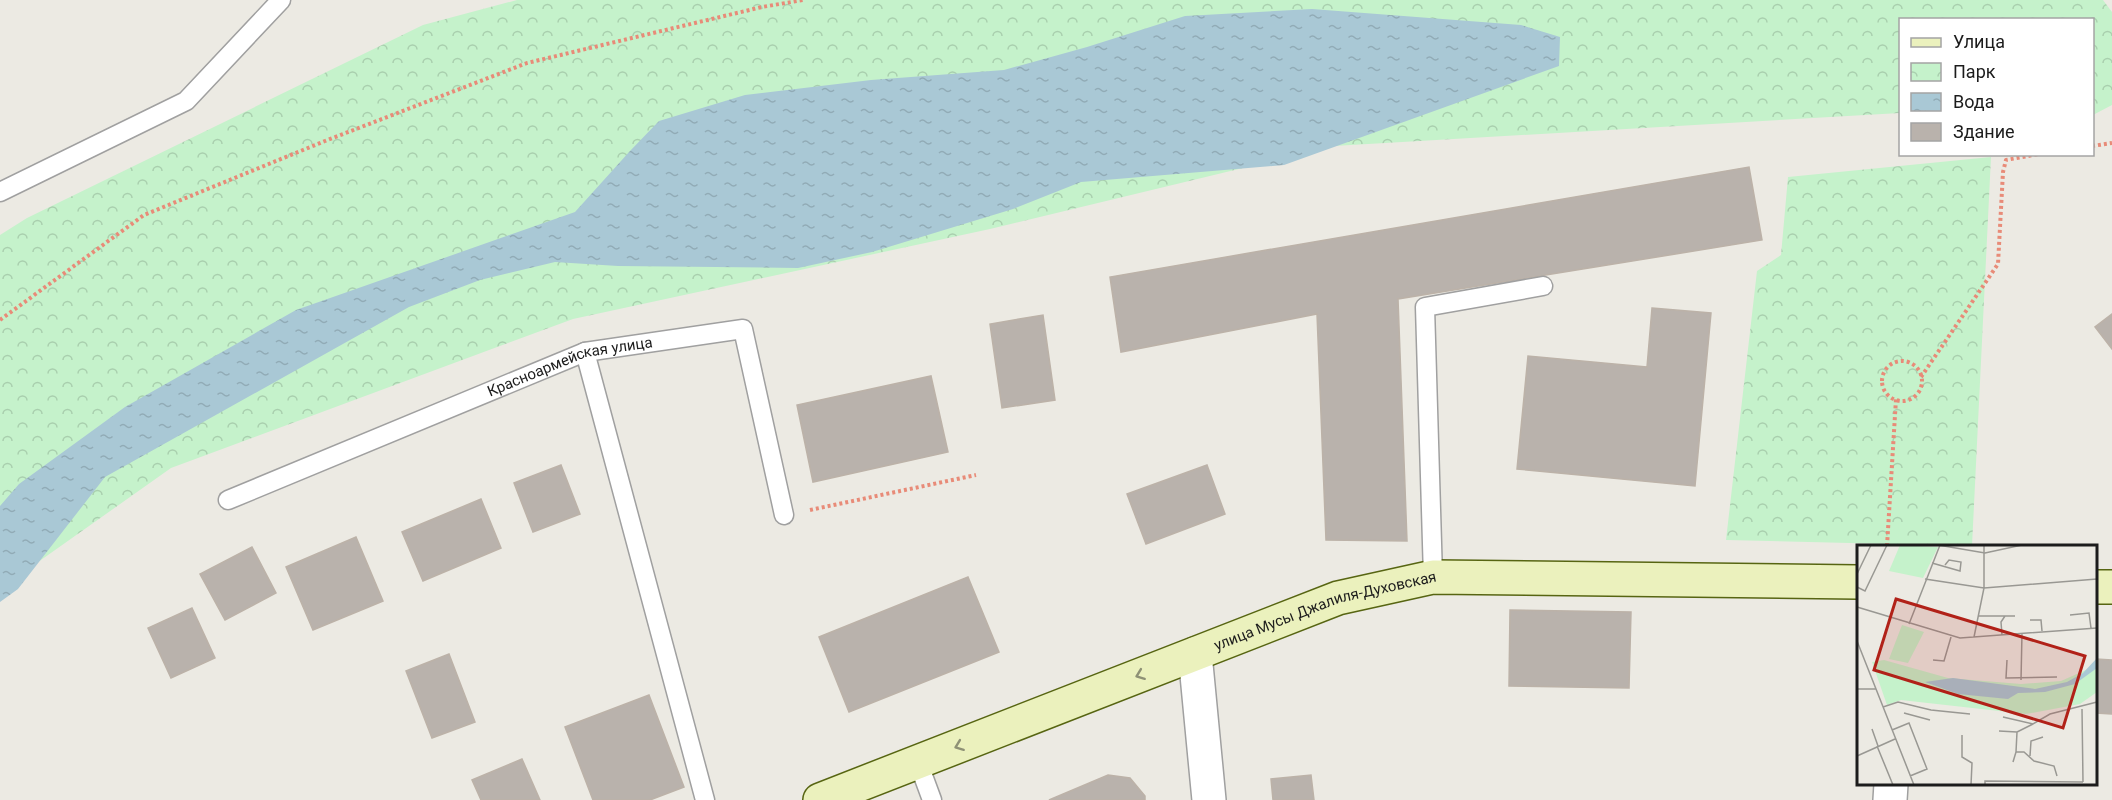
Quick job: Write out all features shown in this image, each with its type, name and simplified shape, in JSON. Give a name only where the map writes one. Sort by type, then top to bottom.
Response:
[{"type":"street","name":"улица Мусы Джалиля-Духовская","points":[[820,800],[1338,598],[1433,577],[1857,582]]},
{"type":"street","points":[[1195,654],[1209,800]]},
{"type":"street","points":[[1890,800],[1891,785]]},
{"type":"lane","points":[[0,192],[186,101],[281,0]]},
{"type":"lane","points":[[1433,577],[1425,307],[1543,286]]},
{"type":"lane","name":"Красноармейская улица","points":[[228,500],[585,352],[743,329],[784,515]]},
{"type":"lane","points":[[585,352],[705,800]]},
{"type":"lane","points":[[918,762],[932,800]]},
{"type":"path","points":[[0,320],[144,214],[325,141],[527,63],[762,7],[803,0]]},
{"type":"path","points":[[2094,146],[2112,143]]},
{"type":"path","points":[[1922,377],[1998,264],[2003,172],[2006,160],[2028,156]]},
{"type":"path","points":[[1898,361],[1910,363],[1916,367],[1922,377],[1922,385],[1915,396],[1909,399],[1896,399],[1890,396],[1883,386],[1882,379],[1887,368],[1898,361]]},
{"type":"path","points":[[1887,545],[1896,399]]},
{"type":"path","points":[[784,515],[976,475]]},
{"type":"green space","points":[[517,0],[2103,0],[2112,12],[2112,105],[2094,114],[2094,18],[1899,18],[1899,113],[1334,146],[990,229],[573,319],[171,468],[0,589],[0,235],[27,218],[423,25]]},
{"type":"green space","points":[[1991,157],[1972,545],[1726,540],[1757,271],[1781,255],[1788,177]]},
{"type":"water","points":[[1312,9],[1521,25],[1560,37],[1559,66],[1284,165],[1081,182],[1013,209],[872,252],[798,268],[618,266],[555,262],[480,280],[409,307],[105,477],[18,589],[0,602],[0,506],[19,484],[125,407],[296,310],[575,212],[659,121],[745,95],[871,80],[1004,70],[1185,16]]},
{"type":"building","points":[[1749,167],[1762,240],[1398,299],[1407,541],[1326,540],[1317,314],[1121,352],[1110,277]]},
{"type":"building","points":[[1652,308],[1711,313],[1695,486],[1517,469],[1528,356],[1647,367]]},
{"type":"building","points":[[2112,314],[2112,349],[2095,327]]},
{"type":"building","points":[[1043,315],[1055,400],[1002,408],[990,324]]},
{"type":"building","points":[[931,376],[948,452],[813,482],[797,405]]},
{"type":"building","points":[[561,465],[580,514],[533,532],[514,483]]},
{"type":"building","points":[[1207,465],[1225,514],[1146,544],[1127,494]]},
{"type":"building","points":[[481,499],[501,548],[423,581],[402,532]]},
{"type":"building","points":[[356,537],[383,601],[313,630],[286,567]]},
{"type":"building","points":[[252,547],[276,593],[225,620],[200,574]]},
{"type":"building","points":[[968,577],[999,652],[849,712],[819,637]]},
{"type":"building","points":[[192,608],[215,658],[171,678],[148,628]]},
{"type":"building","points":[[1510,610],[1631,612],[1629,688],[1509,686]]},
{"type":"building","points":[[449,654],[475,722],[432,738],[406,671]]},
{"type":"building","points":[[2097,659],[2112,660],[2112,714],[2097,713]]},
{"type":"building","points":[[649,695],[684,787],[650,800],[593,800],[565,727]]},
{"type":"building","points":[[522,759],[540,800],[481,800],[472,780]]},
{"type":"building","points":[[1108,775],[1130,778],[1145,796],[1145,800],[1049,800]]},
{"type":"building","points":[[1311,775],[1314,800],[1273,800],[1271,779]]}]
